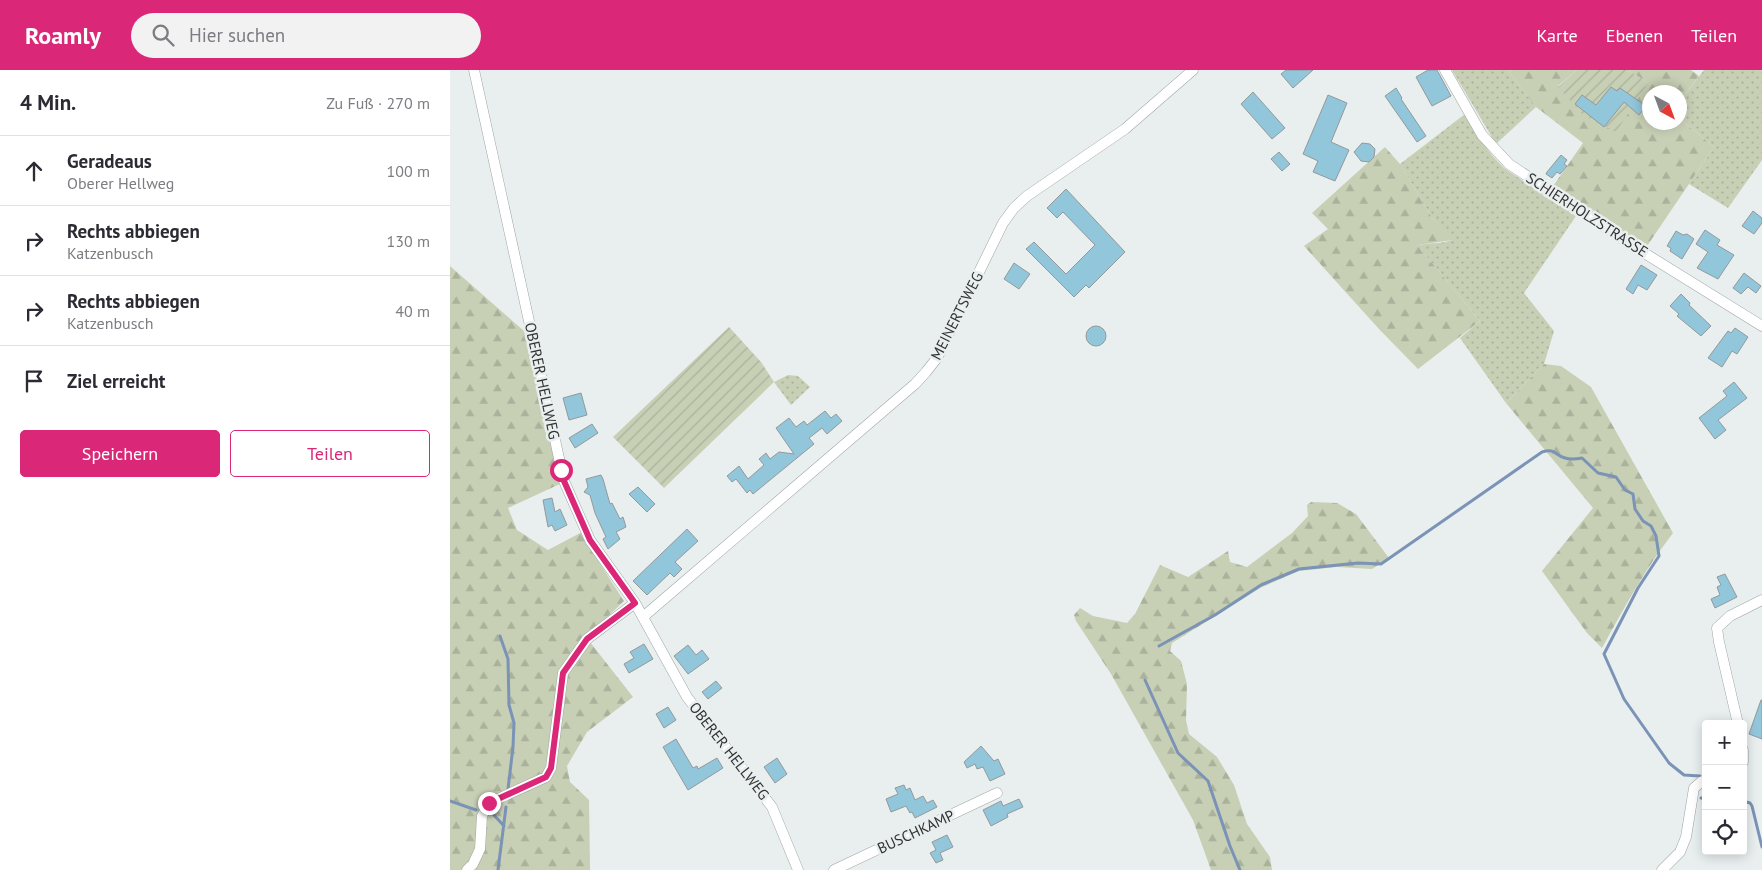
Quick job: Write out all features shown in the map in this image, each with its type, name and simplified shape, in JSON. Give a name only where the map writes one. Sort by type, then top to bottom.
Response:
[{"type":"street","name":"OBERER HELLWEG","points":[[474,70],[564,481],[590,540],[635,603],[687,697],[772,807],[798,870]]},
{"type":"street","name":"MEINERTSWEG","points":[[643,617],[915,384],[926,372],[936,358],[1003,223],[1014,208],[1027,196],[1125,129],[1193,70]]},
{"type":"street","name":"SCHIERHOLZSTRASSE","points":[[1445,70],[1482,135],[1509,164],[1633,246],[1762,326]]},
{"type":"street","points":[[1737,720],[1717,628],[1730,616],[1762,600]]},
{"type":"street","points":[[467,870],[473,864],[480,849],[482,816],[489,803],[546,777],[551,768],[563,673],[587,639],[635,603]]},
{"type":"street","points":[[1662,870],[1680,852],[1686,837],[1694,788],[1702,782]]},
{"type":"street","name":"BUSCHKAMP","points":[[834,870],[997,793]]},
{"type":"green space","points":[[1452,70],[1511,70],[1509,72],[1536,107],[1496,144]]},
{"type":"green space","points":[[1511,70],[1577,70],[1558,86],[1648,83],[1628,70],[1691,70],[1699,76],[1687,92],[1687,85],[1642,85],[1642,130],[1687,130],[1687,125],[1714,147],[1647,246],[1551,189],[1583,143],[1536,107],[1509,72]]},
{"type":"green space","points":[[1577,70],[1628,70],[1648,83],[1642,85],[1642,92],[1616,132],[1583,115],[1558,87]]},
{"type":"green space","points":[[1704,70],[1762,70],[1762,160],[1728,208],[1689,184],[1714,147],[1687,125],[1687,92]]},
{"type":"green space","points":[[1465,114],[1487,149],[1504,168],[1576,216],[1524,293],[1554,331],[1544,364],[1506,403],[1460,338],[1480,321],[1417,245],[1452,240],[1432,218],[1400,164]]},
{"type":"green space","points":[[1385,147],[1400,164],[1432,218],[1453,240],[1417,245],[1480,321],[1418,369],[1304,246],[1328,229],[1312,213]]},
{"type":"green space","points":[[450,266],[524,331],[562,483],[508,508],[517,530],[548,550],[582,532],[588,545],[624,601],[586,637],[633,697],[587,732],[567,766],[570,782],[589,800],[590,870],[450,870]]},
{"type":"green space","points":[[729,327],[761,362],[774,382],[664,488],[613,437]]},
{"type":"green space","points":[[1544,364],[1561,366],[1591,387],[1673,533],[1644,575],[1602,648],[1587,633],[1542,571],[1593,508],[1506,403]]},
{"type":"green space","points":[[788,375],[798,376],[810,387],[791,405],[774,382]]},
{"type":"green space","points":[[1311,502],[1337,503],[1356,514],[1389,558],[1372,569],[1337,567],[1299,571],[1262,587],[1172,643],[1170,651],[1181,661],[1187,684],[1186,720],[1189,734],[1217,757],[1234,785],[1247,824],[1270,857],[1272,870],[1211,870],[1193,820],[1111,674],[1074,615],[1080,608],[1093,616],[1127,623],[1135,614],[1160,565],[1188,577],[1228,551],[1230,562],[1247,567],[1292,533],[1308,516],[1307,505]]},
{"type":"building","points":[[1286,70],[1313,70],[1293,88],[1281,74]]},
{"type":"building","points":[[1428,70],[1437,70],[1451,96],[1432,106],[1416,77]]},
{"type":"building","points":[[1611,87],[1617,91],[1620,88],[1642,103],[1642,111],[1639,115],[1624,102],[1604,127],[1575,104],[1582,95],[1596,105]]},
{"type":"building","points":[[1396,88],[1401,99],[1426,136],[1417,142],[1385,96]]},
{"type":"building","points":[[1253,92],[1285,128],[1272,139],[1241,104]]},
{"type":"building","points":[[1328,95],[1347,103],[1331,142],[1349,150],[1335,181],[1313,172],[1318,161],[1303,154]]},
{"type":"building","points":[[1362,143],[1370,144],[1375,149],[1374,157],[1369,162],[1361,161],[1354,152]]},
{"type":"building","points":[[1279,152],[1290,164],[1282,171],[1271,159]]},
{"type":"building","points":[[1561,155],[1567,160],[1564,164],[1567,166],[1560,174],[1557,172],[1552,178],[1546,174]]},
{"type":"building","points":[[1066,189],[1125,252],[1089,288],[1086,285],[1074,297],[1026,249],[1034,242],[1066,274],[1095,245],[1063,212],[1057,218],[1047,208]]},
{"type":"building","points":[[1753,211],[1762,218],[1762,223],[1754,234],[1742,226]]},
{"type":"building","points":[[1705,230],[1720,240],[1717,245],[1734,255],[1718,279],[1697,268],[1708,252],[1696,244]]},
{"type":"building","points":[[1676,231],[1683,235],[1687,234],[1694,239],[1682,259],[1670,251],[1671,248],[1667,246]]},
{"type":"building","points":[[1014,263],[1030,274],[1019,289],[1004,279]]},
{"type":"building","points":[[1641,265],[1657,275],[1647,290],[1638,285],[1633,294],[1626,289]]},
{"type":"building","points":[[1744,273],[1761,286],[1756,293],[1748,287],[1741,294],[1733,288]]},
{"type":"building","points":[[1681,294],[1690,303],[1689,305],[1711,326],[1701,336],[1677,316],[1679,314],[1670,306]]},
{"type":"building","points":[[1096,326],[1103,329],[1106,336],[1103,343],[1096,346],[1089,343],[1086,336],[1089,329]]},
{"type":"building","points":[[1735,328],[1748,337],[1737,354],[1732,351],[1722,367],[1708,358],[1728,331],[1731,333]]},
{"type":"building","points":[[1734,382],[1747,398],[1718,420],[1726,430],[1715,439],[1699,418],[1727,396],[1723,391]]},
{"type":"building","points":[[581,393],[587,415],[569,420],[563,398]]},
{"type":"building","points":[[825,411],[831,418],[836,414],[842,421],[827,434],[822,428],[809,438],[814,444],[753,494],[750,490],[747,493],[736,479],[732,482],[727,476],[739,466],[748,479],[764,465],[759,459],[766,453],[770,459],[779,452],[794,454],[776,428],[789,418],[796,427],[804,421],[807,425]]},
{"type":"building","points":[[592,424],[598,433],[575,448],[569,438]]},
{"type":"building","points":[[601,475],[610,504],[612,503],[620,519],[623,517],[626,527],[616,532],[620,539],[608,549],[603,539],[606,537],[595,513],[590,495],[584,492],[588,487],[586,479]]},
{"type":"building","points":[[638,487],[655,504],[647,512],[629,494]]},
{"type":"building","points":[[552,498],[555,512],[560,509],[567,525],[555,531],[552,525],[548,527],[543,500]]},
{"type":"building","points":[[687,529],[698,541],[675,562],[682,569],[674,577],[670,573],[647,595],[633,581]]},
{"type":"building","points":[[1725,574],[1737,597],[1715,608],[1711,599],[1720,595],[1717,587],[1721,585],[1717,577]]},
{"type":"building","points":[[644,644],[653,659],[629,673],[624,664],[634,658],[630,652]]},
{"type":"building","points":[[688,645],[696,655],[702,650],[709,659],[688,674],[674,656]]},
{"type":"building","points":[[716,681],[722,688],[708,699],[702,692]]},
{"type":"building","points":[[1762,700],[1762,739],[1749,734]]},
{"type":"building","points":[[668,707],[676,720],[664,728],[656,714]]},
{"type":"building","points":[[676,739],[693,768],[697,766],[698,769],[717,758],[723,768],[688,790],[663,747]]},
{"type":"building","points":[[981,746],[994,761],[998,759],[1005,774],[990,781],[983,767],[977,769],[975,764],[967,768],[964,762]]},
{"type":"building","points":[[777,758],[787,774],[775,783],[764,767]]},
{"type":"building","points":[[904,785],[906,790],[910,788],[915,800],[923,796],[927,803],[933,800],[937,807],[915,818],[906,806],[891,812],[886,799],[898,794],[895,788]]},
{"type":"building","points":[[1019,799],[1023,807],[1007,814],[1008,817],[991,826],[983,810],[1001,801],[1003,806]]},
{"type":"building","points":[[947,835],[953,847],[940,853],[943,860],[936,863],[930,853],[936,850],[932,842]]},
{"type":"waterway","points":[[1159,646],[1215,615],[1261,585],[1299,569],[1358,563],[1381,564],[1542,452],[1553,451],[1561,457],[1569,459],[1582,458],[1598,473],[1616,477],[1625,490],[1633,494],[1635,509],[1643,521],[1651,526],[1656,536],[1659,556],[1638,588],[1604,654],[1624,699],[1669,763],[1684,775],[1700,776]]},
{"type":"waterway","points":[[500,636],[508,659],[509,705],[514,723],[508,789]]},
{"type":"waterway","points":[[1145,680],[1178,753],[1208,781],[1240,870]]},
{"type":"waterway","points":[[450,801],[476,810]]},
{"type":"waterway","points":[[1747,802],[1752,806],[1762,847]]},
{"type":"waterway","points":[[498,870],[506,807]]},
{"type":"waterway","points":[[493,814],[504,826]]},
{"type":"route","points":[[489,803],[546,777],[551,768],[563,673],[587,639],[635,603],[590,540],[561,470]]}]
